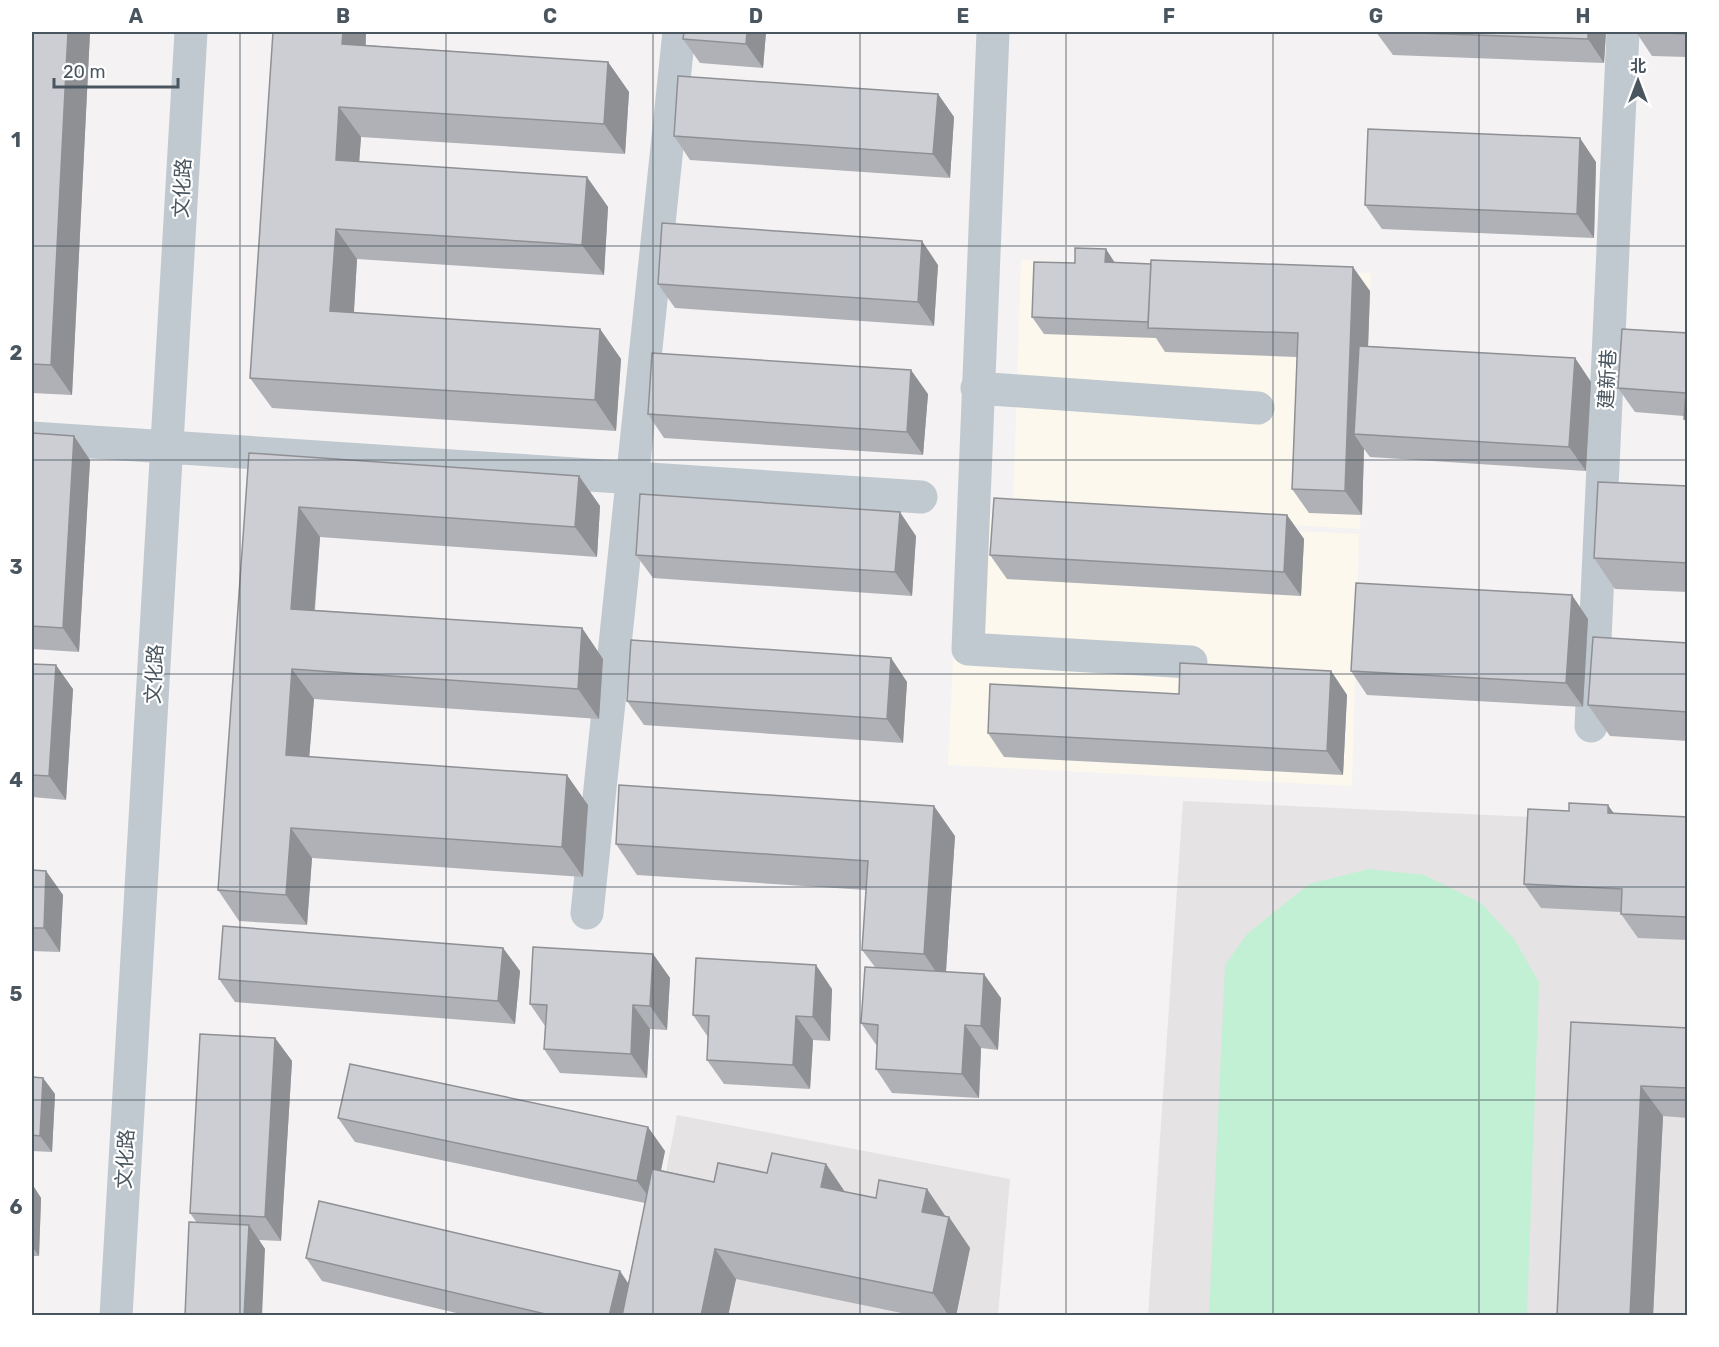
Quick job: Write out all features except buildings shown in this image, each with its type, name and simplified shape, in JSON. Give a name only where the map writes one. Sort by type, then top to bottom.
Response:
[{"type":"street","name":"文化路","points":[[116,1316],[190,32]]},
{"type":"street","points":[[587,913],[679,32]]},
{"type":"street","points":[[993,32],[968,648],[1191,662]]},
{"type":"street","name":"建新巷","points":[[1591,726],[1623,32]]},
{"type":"street","points":[[977,388],[1258,408]]},
{"type":"street","points":[[32,438],[921,497]]},
{"type":"shaded area","points":[[1021,260],[1371,273],[1360,529],[1013,509]]},
{"type":"shaded area","points":[[960,515],[1359,534],[1352,786],[948,765]]},
{"type":"shaded area","points":[[1183,801],[1687,824],[1687,1315],[1148,1316]]},
{"type":"shaded area","points":[[677,1115],[1010,1179],[998,1315],[638,1316]]},
{"type":"green space","points":[[1369,869],[1424,875],[1481,903],[1514,939],[1539,982],[1527,1315],[1209,1315],[1225,965],[1247,934],[1309,884]]}]
